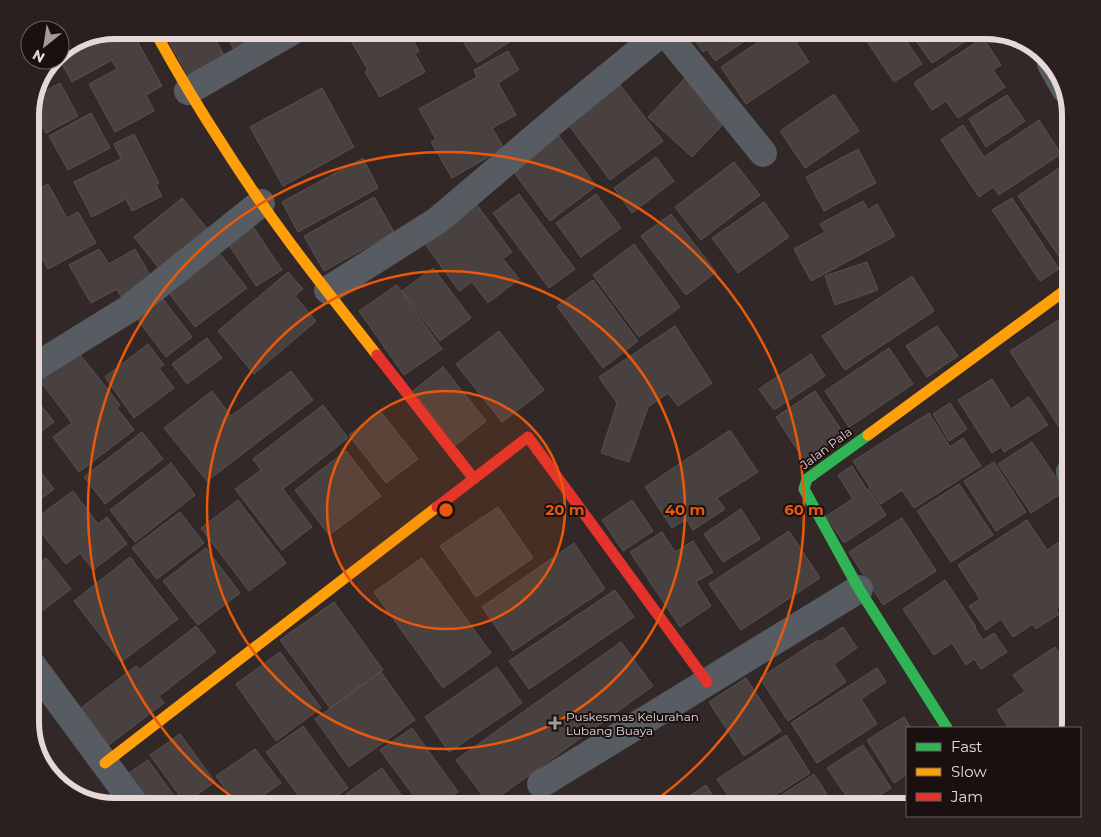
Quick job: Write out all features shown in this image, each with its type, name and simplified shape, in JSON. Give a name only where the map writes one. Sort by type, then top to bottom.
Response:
[{"type":"street","points":[[159,39],[188,91],[261,203],[474,479]]},
{"type":"street","points":[[188,91],[278,39]]},
{"type":"street","points":[[328,290],[438,220],[565,112],[655,39]]},
{"type":"street","points":[[671,39],[763,153]]},
{"type":"street","points":[[39,364],[126,310],[261,203]]},
{"type":"street","name":"Jalan Pala","points":[[946,727],[859,590],[804,489],[806,479],[1062,293]]},
{"type":"street","points":[[105,763],[528,437],[707,682]]},
{"type":"street","points":[[541,784],[859,590]]},
{"type":"street","points":[[39,674],[130,798]]},
{"type":"building","points":[[136,39],[162,86],[146,95],[154,111],[115,132],[89,84],[117,69],[112,60],[72,82],[65,70],[70,70],[70,54],[86,45],[100,40]]},
{"type":"building","points":[[215,39],[225,57],[189,77],[168,40]]},
{"type":"building","points":[[228,39],[267,39],[237,55]]},
{"type":"building","points":[[350,39],[412,39],[419,51],[415,54],[425,72],[380,97],[365,72],[368,70]]},
{"type":"building","points":[[462,39],[514,39],[477,63]]},
{"type":"building","points":[[694,39],[748,39],[715,61],[707,49],[703,52]]},
{"type":"building","points":[[763,39],[794,39],[809,62],[746,104],[721,67]]},
{"type":"building","points":[[865,39],[905,39],[922,64],[894,82]]},
{"type":"building","points":[[919,39],[969,39],[932,63],[916,41]]},
{"type":"building","points":[[984,39],[1001,65],[993,70],[1005,87],[958,118],[946,101],[932,110],[914,83]]},
{"type":"building","points":[[508,51],[519,70],[498,83],[516,115],[492,128],[504,148],[452,178],[431,142],[436,139],[419,109],[477,77],[474,70]]},
{"type":"building","points":[[688,75],[732,115],[692,157],[648,117]]},
{"type":"building","points":[[60,83],[78,116],[46,133],[39,120],[42,93]]},
{"type":"building","points":[[620,85],[663,141],[610,180],[567,123]]},
{"type":"building","points":[[322,88],[354,147],[283,186],[250,127]]},
{"type":"building","points":[[834,94],[859,131],[805,168],[780,131]]},
{"type":"building","points":[[1007,95],[1025,121],[986,147],[969,119]]},
{"type":"building","points":[[91,113],[110,148],[68,170],[49,136]]},
{"type":"building","points":[[1039,120],[1061,154],[999,195],[993,187],[979,197],[941,140],[963,125],[984,157]]},
{"type":"building","points":[[556,132],[596,186],[550,221],[510,167]]},
{"type":"building","points":[[134,134],[159,183],[156,185],[162,196],[132,211],[126,199],[92,217],[74,182],[121,159],[114,144]]},
{"type":"building","points":[[858,149],[876,183],[824,211],[806,177]]},
{"type":"building","points":[[656,157],[674,181],[632,213],[614,188]]},
{"type":"building","points":[[363,158],[378,188],[298,232],[282,202]]},
{"type":"building","points":[[734,162],[760,195],[701,240],[675,207]]},
{"type":"building","points":[[1062,166],[1062,257],[1060,258],[1018,196]]},
{"type":"building","points":[[48,184],[67,218],[78,212],[96,243],[48,269],[39,252],[39,188]]},
{"type":"building","points":[[519,194],[575,269],[549,288],[493,213]]},
{"type":"building","points":[[596,194],[621,228],[581,257],[556,223]]},
{"type":"building","points":[[374,197],[394,232],[324,271],[304,236]]},
{"type":"building","points":[[182,198],[210,232],[162,272],[134,237]]},
{"type":"building","points":[[1012,198],[1059,269],[1040,281],[992,210]]},
{"type":"building","points":[[863,201],[868,210],[877,204],[895,236],[811,281],[794,249],[825,232],[820,224]]},
{"type":"building","points":[[764,202],[789,237],[738,273],[712,238]]},
{"type":"building","points":[[477,205],[512,252],[503,259],[519,279],[488,303],[472,282],[459,291],[425,244]]},
{"type":"building","points":[[671,214],[716,272],[686,295],[641,236]]},
{"type":"building","points":[[248,219],[282,270],[256,286],[223,236]]},
{"type":"building","points":[[634,244],[680,307],[639,337],[593,275]]},
{"type":"building","points":[[213,245],[247,288],[195,327],[162,284]]},
{"type":"building","points":[[99,249],[109,264],[135,249],[155,284],[124,302],[117,289],[91,303],[69,265]]},
{"type":"building","points":[[867,262],[878,290],[835,305],[825,276]]},
{"type":"building","points":[[433,268],[471,318],[440,341],[402,291]]},
{"type":"building","points":[[288,272],[303,289],[295,296],[316,321],[254,374],[218,331]]},
{"type":"building","points":[[912,276],[934,311],[845,370],[822,336]]},
{"type":"building","points":[[593,280],[638,341],[603,368],[557,306]]},
{"type":"building","points":[[397,285],[442,349],[404,375],[359,311]]},
{"type":"building","points":[[160,295],[192,337],[166,357],[134,315]]},
{"type":"building","points":[[1062,318],[1062,429],[1061,430],[1010,351]]},
{"type":"building","points":[[675,326],[712,383],[678,406],[668,393],[648,407],[629,462],[601,453],[617,403],[599,377]]},
{"type":"building","points":[[937,326],[958,356],[927,377],[906,346]]},
{"type":"building","points":[[499,331],[544,390],[502,422],[456,364]]},
{"type":"building","points":[[207,338],[222,358],[187,384],[172,364]]},
{"type":"building","points":[[148,344],[164,365],[159,368],[174,388],[134,418],[105,377]]},
{"type":"building","points":[[889,348],[913,384],[849,427],[825,391]]},
{"type":"building","points":[[78,352],[120,405],[117,408],[134,430],[79,472],[53,437],[72,423],[40,381]]},
{"type":"building","points":[[811,354],[825,376],[774,410],[759,389]]},
{"type":"building","points":[[443,367],[486,421],[456,445],[413,391]]},
{"type":"building","points":[[291,371],[313,400],[207,481],[164,428],[212,391],[231,416]]},
{"type":"building","points":[[992,379],[1011,409],[1029,397],[1048,425],[1004,452],[1001,447],[992,453],[958,400]]},
{"type":"building","points":[[815,391],[844,434],[804,460],[776,417]]},
{"type":"building","points":[[39,403],[54,422],[39,433]]},
{"type":"building","points":[[950,403],[967,429],[949,441],[933,414]]},
{"type":"building","points":[[323,405],[348,438],[283,489],[312,527],[282,550],[235,489],[261,470],[253,459]]},
{"type":"building","points":[[380,411],[418,459],[386,483],[349,435]]},
{"type":"building","points":[[929,413],[950,447],[963,438],[981,466],[914,508],[902,490],[881,504],[853,461]]},
{"type":"building","points":[[730,430],[758,472],[717,498],[725,509],[693,530],[686,519],[672,528],[645,487]]},
{"type":"building","points":[[142,432],[163,459],[105,504],[84,477]]},
{"type":"building","points":[[1032,442],[1062,487],[1062,493],[1031,513],[998,464]]},
{"type":"building","points":[[346,451],[381,496],[329,535],[295,490]]},
{"type":"building","points":[[994,462],[1026,512],[996,531],[964,481]]},
{"type":"building","points":[[171,463],[195,495],[135,542],[110,510]]},
{"type":"building","points":[[852,466],[886,515],[844,543],[826,516],[853,499],[838,475]]},
{"type":"building","points":[[39,470],[54,489],[39,500]]},
{"type":"building","points":[[959,484],[993,535],[951,562],[917,511]]},
{"type":"building","points":[[73,491],[98,524],[107,517],[127,544],[93,570],[80,553],[66,564],[39,530],[39,516]]},
{"type":"building","points":[[238,500],[286,563],[249,591],[201,528]]},
{"type":"building","points":[[632,500],[653,531],[623,551],[602,520]]},
{"type":"building","points":[[498,507],[533,558],[476,597],[440,546]]},
{"type":"building","points":[[741,509],[760,539],[723,562],[704,534]]},
{"type":"building","points":[[180,512],[204,543],[157,579],[132,548]]},
{"type":"building","points":[[902,518],[936,571],[883,605],[849,552]]},
{"type":"building","points":[[1027,520],[1047,550],[1062,540],[1062,605],[1056,609],[1059,614],[1036,629],[1033,624],[1013,637],[1001,619],[986,630],[969,606],[980,599],[958,565]]},
{"type":"building","points":[[789,531],[820,578],[741,630],[709,584]]},
{"type":"building","points":[[662,532],[675,552],[693,541],[713,572],[696,582],[711,606],[680,627],[630,552]]},
{"type":"building","points":[[574,543],[605,589],[513,651],[482,607]]},
{"type":"building","points":[[206,548],[240,593],[198,625],[163,581]]},
{"type":"building","points":[[130,557],[178,619],[121,662],[74,601]]},
{"type":"building","points":[[46,558],[71,589],[39,613],[39,563]]},
{"type":"building","points":[[422,558],[491,653],[443,688],[374,592]]},
{"type":"building","points":[[945,580],[983,640],[994,633],[1007,652],[981,669],[974,659],[966,665],[952,643],[934,655],[903,609]]},
{"type":"building","points":[[615,590],[634,617],[529,689],[509,661]]},
{"type":"building","points":[[334,602],[383,670],[330,708],[280,640]]},
{"type":"building","points":[[196,626],[216,652],[159,696],[164,703],[106,747],[77,711],[136,666],[139,670]]},
{"type":"building","points":[[843,627],[857,648],[834,664],[846,682],[788,721],[760,678],[818,640],[820,642]]},
{"type":"building","name":"Puskesmas Kelurahan Lubang Buaya","points":[[621,642],[653,686],[497,798],[484,798],[456,760]]},
{"type":"building","points":[[1055,647],[1062,656],[1062,727],[1008,727],[997,710],[1025,691],[1013,675]]},
{"type":"building","points":[[280,652],[321,708],[276,741],[236,684]]},
{"type":"building","points":[[497,667],[522,703],[449,752],[425,717]]},
{"type":"building","points":[[877,668],[886,682],[861,699],[877,724],[817,763],[791,723]]},
{"type":"building","points":[[381,672],[415,720],[349,767],[315,719]]},
{"type":"building","points":[[746,678],[781,731],[744,756],[709,702]]},
{"type":"building","points":[[904,717],[910,727],[906,727],[906,775],[894,783],[867,740]]},
{"type":"building","points":[[303,726],[348,788],[334,798],[300,798],[266,752]]},
{"type":"building","points":[[412,728],[458,792],[450,798],[415,798],[380,750]]},
{"type":"building","points":[[180,734],[215,782],[192,798],[181,798],[150,755]]},
{"type":"building","points":[[786,735],[810,773],[771,798],[730,798],[717,779]]},
{"type":"building","points":[[863,745],[891,788],[875,798],[848,798],[827,768]]},
{"type":"building","points":[[255,749],[281,783],[260,798],[232,798],[216,776]]},
{"type":"building","points":[[148,760],[175,798],[134,798],[120,779]]},
{"type":"building","points":[[382,768],[404,798],[349,798],[346,794]]},
{"type":"building","points":[[814,774],[829,798],[777,798]]},
{"type":"building","points":[[706,785],[714,798],[686,798]]},
{"type":"traffic: fast","points":[[868,435],[807,479],[804,489],[859,589],[946,727]]},
{"type":"traffic: slow","points":[[159,39],[179,75],[260,201],[317,279],[377,355]]},
{"type":"traffic: slow","points":[[868,435],[1062,293]]},
{"type":"traffic: slow","points":[[105,763],[437,507]]},
{"type":"traffic: jam","points":[[377,355],[474,479]]},
{"type":"traffic: jam","points":[[437,507],[528,437],[707,682]]},
{"type":"place","name":"Puskesmas Kelurahan Lubang Buaya","points":[[555,723]]}]
